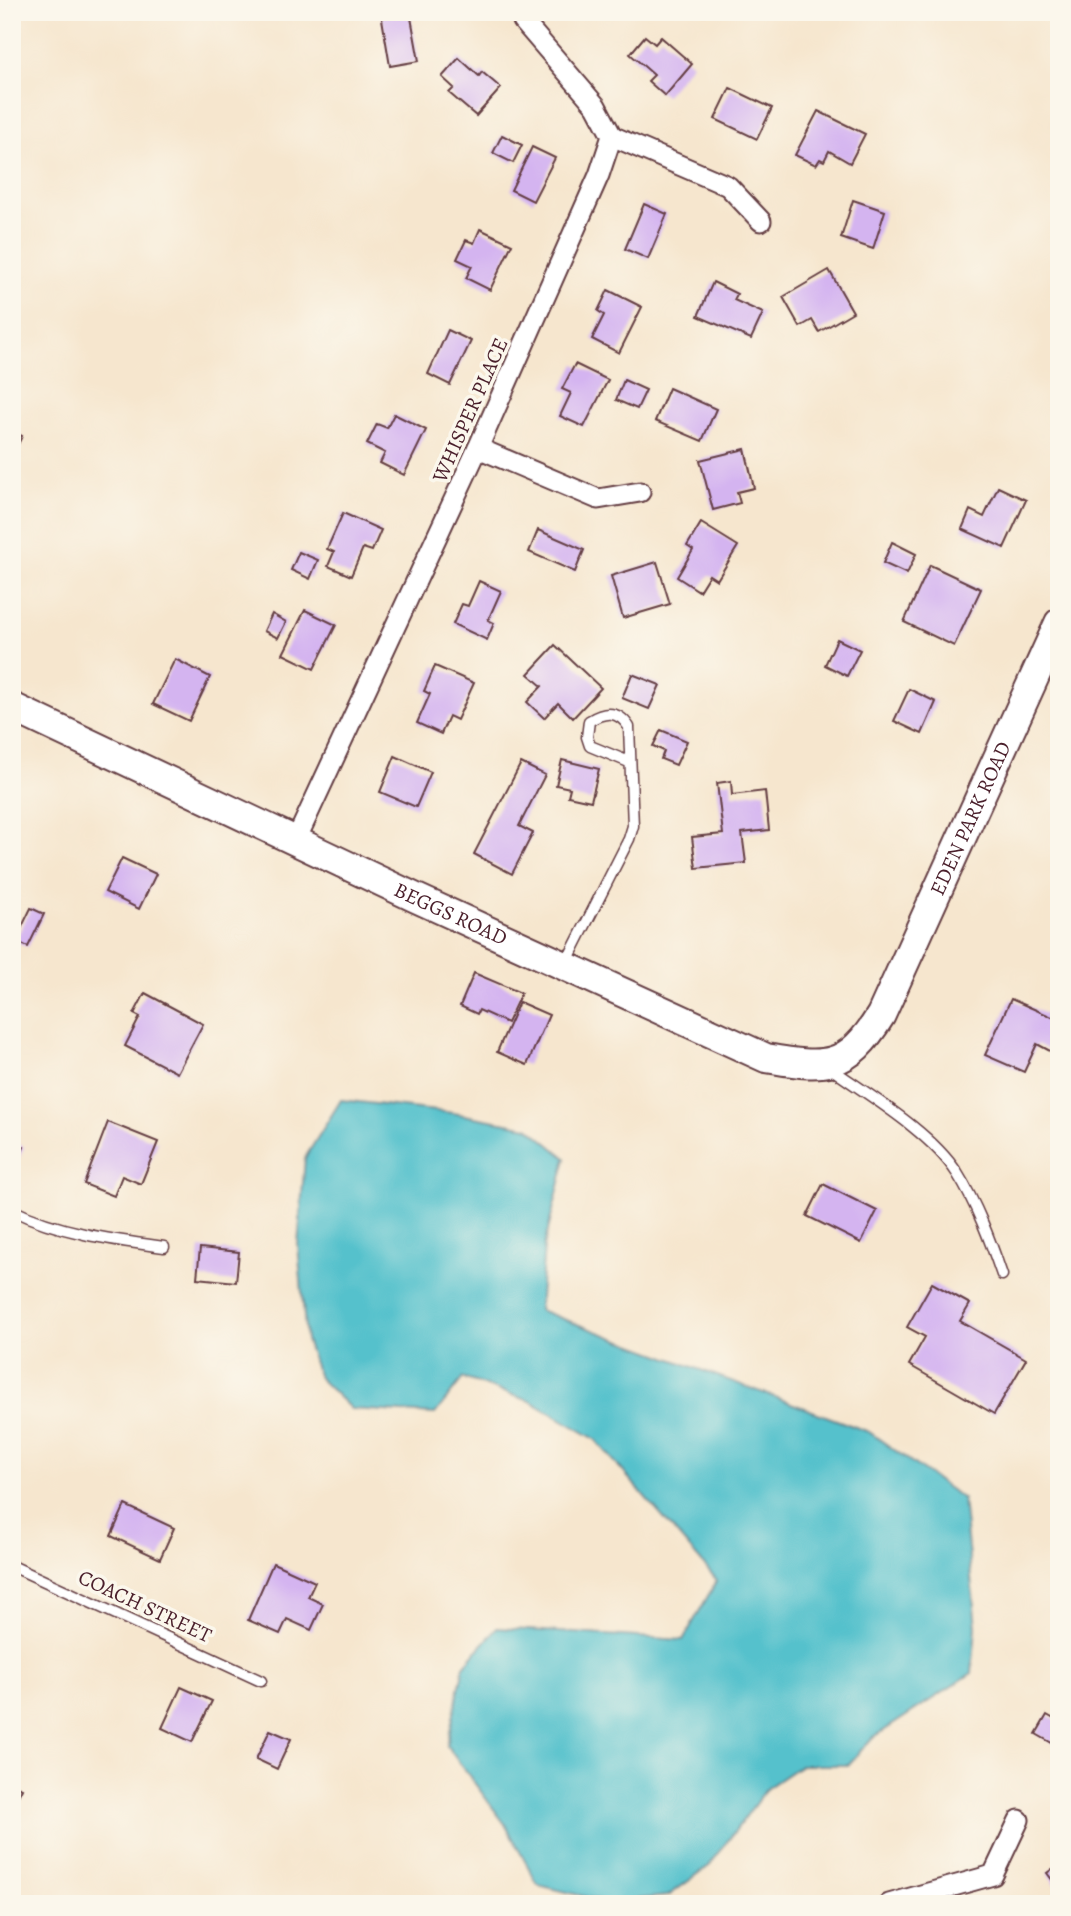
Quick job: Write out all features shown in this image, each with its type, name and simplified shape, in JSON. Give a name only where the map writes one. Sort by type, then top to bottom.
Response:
[{"type":"street","points":[[521,12],[523,21],[596,106],[612,136],[728,186],[761,221]]},
{"type":"street","name":"WHISPER PLACE","points":[[296,841],[478,448],[599,175],[612,136]]},
{"type":"street","points":[[478,448],[598,499],[640,492]]},
{"type":"street","name":"EDEN PARK ROAD","points":[[881,1015],[1059,623]]},
{"type":"street","name":"BEGGS ROAD","points":[[12,707],[766,1058],[810,1065],[840,1059],[867,1037],[881,1015]]},
{"type":"street","points":[[889,1904],[993,1875],[1019,1820]]},
{"type":"lane","points":[[565,966],[633,826],[629,727],[623,718],[614,713],[601,714],[589,721],[587,737],[590,746],[629,762]]},
{"type":"lane","points":[[822,1063],[926,1138],[956,1171],[983,1222],[1002,1275]]},
{"type":"lane","points":[[12,1210],[55,1226],[126,1242],[164,1247]]},
{"type":"lane","name":"COACH STREET","points":[[12,1566],[261,1681]]},
{"type":"water","points":[[341,1100],[453,1113],[528,1127],[566,1158],[544,1246],[539,1310],[869,1432],[963,1499],[976,1627],[972,1673],[871,1739],[848,1765],[801,1765],[767,1788],[709,1866],[668,1896],[607,1902],[538,1885],[505,1824],[447,1746],[464,1666],[497,1628],[683,1640],[717,1580],[595,1439],[530,1401],[463,1378],[435,1414],[351,1409],[319,1378],[306,1340],[298,1245],[305,1158]]},
{"type":"building","points":[[410,12],[419,61],[390,66],[381,13]]},
{"type":"building","points":[[645,36],[655,44],[661,37],[692,64],[665,96],[648,81],[654,75],[630,54]]},
{"type":"building","points":[[459,58],[479,76],[482,72],[501,88],[476,116],[449,93],[454,88],[442,77]]},
{"type":"building","points":[[730,88],[772,108],[757,139],[715,119]]},
{"type":"building","points":[[818,111],[865,134],[850,163],[829,151],[824,161],[820,159],[816,165],[795,155]]},
{"type":"building","points":[[502,135],[522,145],[513,163],[493,153]]},
{"type":"building","points":[[532,147],[555,158],[533,201],[511,190]]},
{"type":"building","points":[[853,200],[885,211],[873,249],[841,238]]},
{"type":"building","points":[[644,204],[667,214],[648,259],[625,249]]},
{"type":"building","points":[[480,229],[512,244],[490,290],[466,278],[472,266],[457,259],[466,240],[474,243]]},
{"type":"building","points":[[829,270],[853,312],[819,332],[812,320],[800,327],[783,297]]},
{"type":"building","points":[[713,282],[737,294],[734,300],[763,313],[751,339],[698,316]]},
{"type":"building","points":[[608,290],[642,307],[619,353],[592,339],[604,315],[598,311]]},
{"type":"building","points":[[448,330],[471,341],[450,385],[428,374]]},
{"type":"building","points":[[575,364],[608,380],[584,427],[560,416],[571,393],[562,389]]},
{"type":"building","points":[[624,380],[646,390],[637,409],[616,400]]},
{"type":"building","points":[[669,388],[716,409],[702,441],[655,421]]},
{"type":"building","points":[[394,414],[426,430],[404,475],[380,463],[385,453],[367,444],[377,424],[387,428]]},
{"type":"building","points":[[12,431],[22,436],[12,457]]},
{"type":"building","points":[[745,449],[754,488],[737,492],[740,503],[713,510],[700,460]]},
{"type":"building","points":[[998,487],[1026,500],[1004,548],[962,529],[970,510],[984,517]]},
{"type":"building","points":[[343,513],[381,530],[372,551],[363,548],[351,576],[328,566],[334,552],[327,549]]},
{"type":"building","points":[[701,523],[738,546],[717,580],[709,575],[699,591],[677,577],[693,550],[687,546]]},
{"type":"building","points":[[538,530],[584,550],[575,572],[529,552]]},
{"type":"building","points":[[892,542],[916,554],[907,574],[883,563]]},
{"type":"building","points":[[299,552],[318,560],[310,579],[291,570]]},
{"type":"building","points":[[657,562],[670,604],[623,618],[611,576]]},
{"type":"building","points":[[930,565],[981,589],[954,646],[904,622]]},
{"type":"building","points":[[479,581],[501,591],[488,620],[494,623],[487,640],[453,624],[462,604],[468,606]]},
{"type":"building","points":[[305,610],[336,625],[314,669],[283,654]]},
{"type":"building","points":[[272,614],[286,622],[278,638],[264,631]]},
{"type":"building","points":[[837,639],[860,650],[847,676],[825,665]]},
{"type":"building","points":[[555,645],[601,688],[573,718],[558,703],[544,718],[527,702],[542,686],[528,674]]},
{"type":"building","points":[[175,659],[210,677],[189,721],[153,704]]},
{"type":"building","points":[[435,666],[474,683],[457,720],[449,716],[441,734],[417,723],[430,694],[424,691]]},
{"type":"building","points":[[632,674],[660,685],[649,709],[622,698]]},
{"type":"building","points":[[909,689],[936,702],[922,734],[894,721]]},
{"type":"building","points":[[661,730],[687,741],[676,765],[661,759],[664,751],[653,746]]},
{"type":"building","points":[[395,756],[431,772],[416,807],[380,792]]},
{"type":"building","points":[[562,760],[599,769],[591,801],[568,796],[570,788],[556,785]]},
{"type":"building","points":[[521,763],[545,775],[519,826],[533,833],[512,874],[474,854]]},
{"type":"building","points":[[731,781],[732,795],[765,791],[769,830],[742,833],[746,863],[696,868],[692,837],[723,834],[717,783]]},
{"type":"building","points":[[122,858],[156,874],[139,909],[105,892]]},
{"type":"building","points":[[31,908],[44,914],[28,947],[15,941]]},
{"type":"building","points":[[474,973],[521,993],[507,1023],[479,1010],[477,1014],[460,1006]]},
{"type":"building","points":[[145,993],[203,1024],[177,1073],[125,1046],[140,1017],[134,1014]]},
{"type":"building","points":[[1011,999],[1059,1020],[1059,1037],[1052,1052],[1037,1044],[1024,1072],[985,1055]]},
{"type":"building","points":[[519,1002],[549,1015],[527,1065],[497,1052]]},
{"type":"building","points":[[108,1122],[158,1142],[141,1184],[122,1176],[114,1196],[84,1184]]},
{"type":"building","points":[[12,1141],[24,1147],[12,1174]]},
{"type":"building","points":[[823,1184],[877,1211],[861,1243],[807,1216]]},
{"type":"building","points":[[200,1248],[239,1252],[236,1282],[197,1278]]},
{"type":"building","points":[[932,1283],[970,1304],[960,1321],[1026,1359],[994,1414],[909,1365],[925,1337],[907,1327]]},
{"type":"building","points":[[125,1505],[174,1528],[160,1559],[111,1536]]},
{"type":"building","points":[[273,1563],[315,1582],[308,1597],[323,1604],[311,1630],[287,1619],[280,1634],[248,1620]]},
{"type":"building","points":[[181,1687],[212,1701],[192,1742],[162,1728]]},
{"type":"building","points":[[1047,1715],[1059,1722],[1059,1747],[1036,1734]]},
{"type":"building","points":[[270,1730],[291,1739],[277,1769],[256,1759]]},
{"type":"building","points":[[12,1784],[22,1788],[12,1808]]},
{"type":"building","points":[[1059,1864],[1059,1889],[1047,1873]]}]
